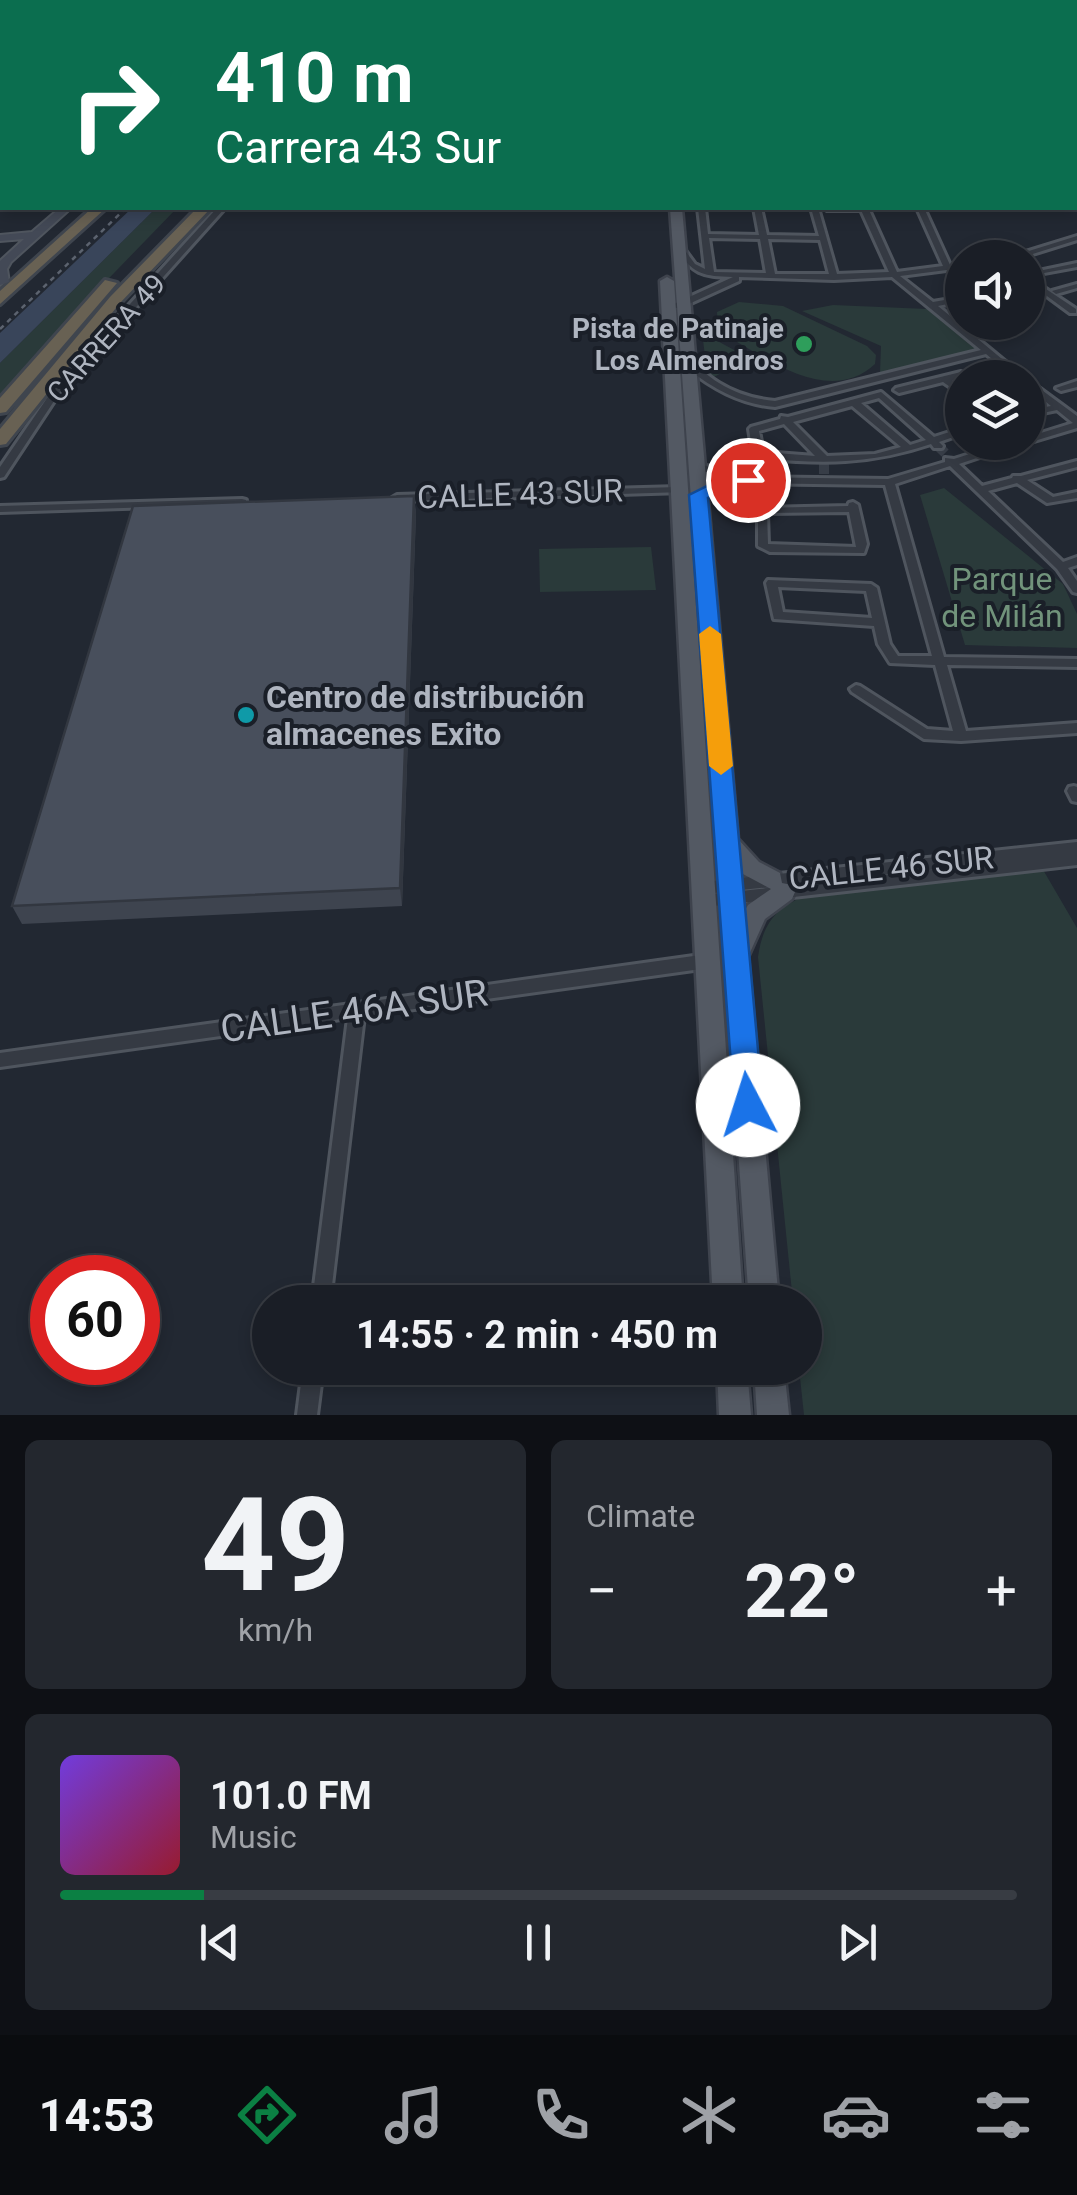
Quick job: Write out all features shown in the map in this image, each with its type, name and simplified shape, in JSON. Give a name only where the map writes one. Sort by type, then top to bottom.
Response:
[{"type":"highway","points":[[1,289],[82,210]]},
{"type":"highway","points":[[1,289],[97,210]]},
{"type":"highway","points":[[0,408],[182,210]]},
{"type":"highway","points":[[0,444],[115,300],[202,210]]},
{"type":"highway","points":[[115,300],[150,243]]},
{"type":"highway","points":[[0,444],[57,390]]},
{"type":"main road","points":[[665,210],[667,272],[677,301]]},
{"type":"main road","points":[[676,210],[677,301],[718,893],[737,957],[763,1285]]},
{"type":"main road","points":[[667,272],[677,301],[687,364],[696,466],[689,492],[728,840],[708,962],[727,1285]]},
{"type":"main road","points":[[728,840],[741,860],[778,886],[752,919],[737,957]]},
{"type":"main road","points":[[733,1385],[735,1415]]},
{"type":"main road","points":[[771,1385],[773,1415]]},
{"type":"street","points":[[1,289],[3,264],[64,210]]},
{"type":"street","name":"CARRERA 49","points":[[0,475],[57,390],[219,210]]},
{"type":"street","points":[[702,210],[710,274]]},
{"type":"street","points":[[758,210],[771,276]]},
{"type":"street","points":[[815,210],[834,278]]},
{"type":"street","points":[[866,210],[895,276],[998,360]]},
{"type":"street","points":[[923,210],[945,262]]},
{"type":"street","points":[[0,238],[37,233]]},
{"type":"street","points":[[705,236],[822,238]]},
{"type":"street","points":[[1045,250],[1077,238]]},
{"type":"street","points":[[678,247],[692,266],[710,274],[834,278],[945,269]]},
{"type":"street","points":[[1045,272],[1077,262]]},
{"type":"street","points":[[677,301],[729,281],[758,276]]},
{"type":"street","points":[[1056,291],[1077,286]]},
{"type":"street","points":[[1045,294],[1073,311]]},
{"type":"street","points":[[932,305],[945,303]]},
{"type":"street","points":[[687,364],[726,392],[753,402],[775,404],[987,351]]},
{"type":"street","points":[[899,390],[945,379]]},
{"type":"street","points":[[1061,388],[1077,384]]},
{"type":"street","points":[[935,443],[881,395],[754,429],[756,454],[824,469],[848,482],[889,482],[949,460],[1061,566],[1077,590]]},
{"type":"street","points":[[1045,396],[1077,423],[1045,434]]},
{"type":"street","points":[[854,402],[908,448]]},
{"type":"street","points":[[1045,410],[1059,407]]},
{"type":"street","points":[[784,418],[824,469]]},
{"type":"street","points":[[696,466],[748,480],[824,469],[945,439]]},
{"type":"street","points":[[979,490],[1077,464]]},
{"type":"street","points":[[1017,478],[1051,501],[1077,494]]},
{"type":"street","name":"CALLE 43 SUR","points":[[384,498],[689,492],[748,480]]},
{"type":"street","points":[[848,482],[853,504],[862,544],[860,551],[770,550],[764,546],[762,510],[853,504]]},
{"type":"street","points":[[889,482],[962,736]]},
{"type":"street","points":[[0,509],[265,502]]},
{"type":"street","points":[[1061,566],[1077,560]]},
{"type":"street","points":[[878,622],[778,616],[772,583],[871,588],[878,622],[889,656],[894,660],[1077,663]]},
{"type":"street","points":[[856,689],[924,734],[962,736],[1077,728]]},
{"type":"street","name":"CALLE 46 SUR","points":[[718,893],[1077,848]]},
{"type":"street","name":"CALLE 46 SUR","points":[[778,886],[1077,859]]},
{"type":"street","name":"CALLE 46A SUR","points":[[0,1060],[708,962]]},
{"type":"street","points":[[323,1285],[356,1010]]},
{"type":"street","points":[[307,1415],[311,1385]]},
{"type":"green space","points":[[154,210],[175,210],[55,334],[0,399],[0,363]]},
{"type":"green space","name":"Pista de Patinaje Los Almendros","points":[[739,302],[783,306],[867,346],[876,355],[875,364],[856,376],[836,381],[794,373],[718,331],[717,312]]},
{"type":"green space","points":[[833,305],[927,309],[945,322],[945,340],[969,340],[981,349],[880,373],[881,346],[802,311]]},
{"type":"green space","points":[[710,337],[749,358],[714,377],[707,372],[703,340]]},
{"type":"green space","name":"Parque de Milán","points":[[944,488],[1063,584],[1077,614],[1077,648],[965,645],[920,495]]},
{"type":"green space","points":[[651,547],[656,590],[540,592],[539,549]]},
{"type":"green space","points":[[1042,868],[1077,928],[1077,1415],[804,1415],[801,1385],[822,1385],[822,1285],[791,1285],[758,957],[762,937],[776,914],[800,898]]},
{"type":"water","points":[[130,210],[154,210],[0,363],[0,333]]},
{"type":"building","name":"Centro de distribución almacenes Exito","points":[[414,496],[400,888],[12,906],[133,506]]},
{"type":"tunnel","points":[[938,446],[945,453]]},
{"type":"tunnel","points":[[824,464],[824,475]]},
{"type":"railway","points":[[0,329],[124,210]]},
{"type":"slow traffic","points":[[710,634],[721,766]]},
{"type":"place","name":"Pista de Patinaje Los Almendros","points":[[804,344]]},
{"type":"place","name":"Centro de distribución almacenes Exito","points":[[246,715]]},
{"type":"route","points":[[748,480],[730,482],[698,495],[748,1105]]}]
